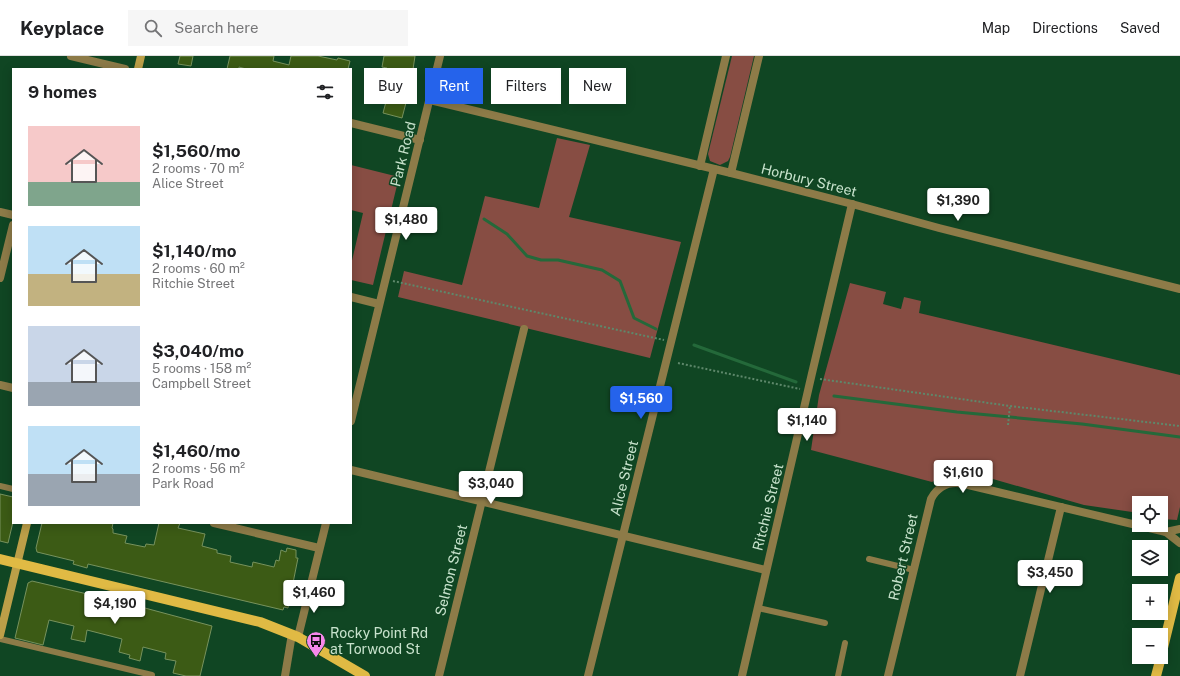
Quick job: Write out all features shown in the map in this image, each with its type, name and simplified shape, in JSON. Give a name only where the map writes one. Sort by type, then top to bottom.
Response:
[{"type":"main road","points":[[138,68],[141,56]]},
{"type":"main road","points":[[0,635],[27,524]]},
{"type":"main road","points":[[0,559],[260,622],[295,635],[365,676]]},
{"type":"main road","points":[[1168,628],[1180,578]]},
{"type":"main road","points":[[1156,676],[1159,664]]},
{"type":"street","points":[[71,56],[121,68]]},
{"type":"street","name":"Park Road","points":[[437,68],[440,56]]},
{"type":"street","points":[[700,166],[726,56]]},
{"type":"street","points":[[731,173],[759,56]]},
{"type":"street","name":"Park Road","points":[[352,416],[429,104]]},
{"type":"street","name":"Horbury Street","points":[[446,104],[731,173],[939,228],[1180,289]]},
{"type":"street","points":[[352,124],[420,140]]},
{"type":"street","name":"Alice Street","points":[[588,676],[714,169]]},
{"type":"street","name":"Ritchie Street","points":[[742,676],[852,204]]},
{"type":"street","points":[[0,212],[12,215]]},
{"type":"street","points":[[0,278],[12,229]]},
{"type":"street","points":[[352,297],[380,304]]},
{"type":"street","name":"Selmon Street","points":[[439,676],[524,329]]},
{"type":"street","points":[[0,385],[12,388]]},
{"type":"street","points":[[352,470],[766,570]]},
{"type":"street","name":"Robert Street","points":[[888,676],[931,499],[936,491],[944,486],[959,483],[1132,524]]},
{"type":"street","points":[[1020,676],[1061,507]]},
{"type":"street","points":[[218,524],[320,548]]},
{"type":"street","points":[[285,676],[326,524]]},
{"type":"street","name":"Robert Street","points":[[1168,532],[1180,529]]},
{"type":"street","name":"Robert Street","points":[[1166,532],[1180,543]]},
{"type":"lane","points":[[0,486],[12,489]]},
{"type":"lane","points":[[869,559],[914,570]]},
{"type":"lane","points":[[758,608],[825,623]]},
{"type":"lane","points":[[0,639],[152,674]]},
{"type":"lane","points":[[838,676],[845,643]]},
{"type":"path","points":[[386,279],[671,341]]},
{"type":"path","points":[[678,363],[799,390],[816,378],[1010,406],[1180,426]]},
{"type":"path","points":[[1008,425],[1010,406]]},
{"type":"shaded area","points":[[732,56],[754,56],[730,157],[728,161],[720,165],[710,161],[708,154]]},
{"type":"shaded area","points":[[557,138],[590,145],[569,217],[681,242],[650,358],[398,297],[404,271],[462,285],[485,196],[539,208]]},
{"type":"shaded area","points":[[352,165],[399,177],[373,285],[352,280],[352,261],[363,213],[352,210]]},
{"type":"shaded area","points":[[850,283],[886,292],[883,304],[901,309],[904,297],[921,301],[919,313],[1180,375],[1180,507],[1177,520],[1168,519],[1168,496],[1132,496],[1132,512],[1084,505],[986,477],[948,473],[932,482],[811,450],[819,395]]},
{"type":"building","points":[[180,56],[193,56],[191,66],[178,64]]},
{"type":"building","points":[[230,56],[274,56],[273,61],[289,65],[291,56],[318,56],[350,61],[348,68],[227,68]]},
{"type":"building","points":[[384,56],[415,56],[413,68],[382,67]]},
{"type":"building","points":[[385,104],[406,104],[402,118],[383,113]]},
{"type":"building","points":[[0,494],[12,497],[13,524],[8,543],[0,541]]},
{"type":"building","points":[[42,524],[113,524],[113,533],[127,536],[125,543],[145,547],[146,544],[154,545],[159,524],[180,524],[178,528],[205,534],[202,546],[217,550],[217,553],[231,556],[230,562],[252,567],[253,562],[274,567],[276,560],[279,561],[281,550],[286,552],[287,548],[296,550],[296,558],[298,558],[288,608],[284,607],[283,610],[88,564],[87,568],[73,564],[74,561],[37,552],[36,548]]},
{"type":"building","points":[[32,581],[130,604],[212,626],[200,676],[186,676],[173,673],[176,661],[165,659],[166,653],[143,647],[140,661],[129,658],[130,655],[119,652],[122,639],[87,630],[85,642],[71,639],[74,626],[49,620],[43,645],[15,638],[28,583]]},
{"type":"waterway","points":[[484,219],[507,234],[527,256],[541,260],[558,260],[602,270],[620,281],[634,318],[656,329]]},
{"type":"waterway","points":[[694,345],[796,382]]},
{"type":"waterway","points":[[834,396],[957,412],[1082,424],[1180,437]]},
{"type":"place","name":"Rocky Point Rd at Torwood St","points":[[316,658]]}]
